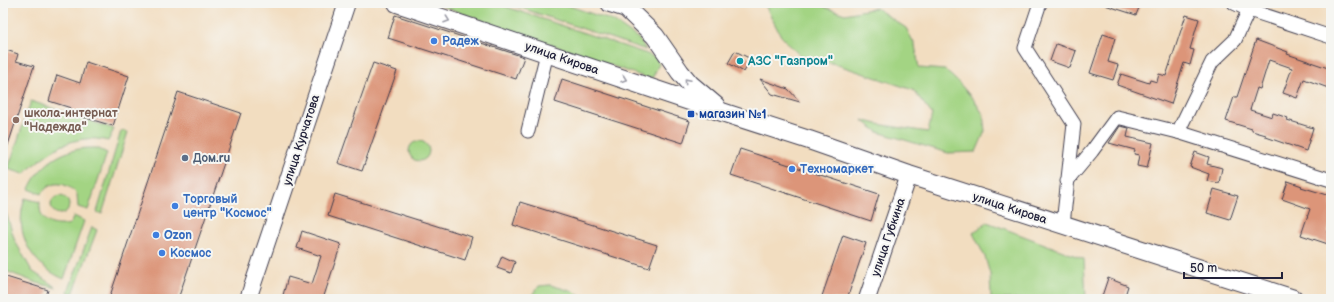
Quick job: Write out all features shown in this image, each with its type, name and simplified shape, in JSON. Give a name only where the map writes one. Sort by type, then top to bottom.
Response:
[{"type":"main road","name":"улица Кирова","points":[[397,3],[804,138],[909,175],[1294,299]]},
{"type":"main road","name":"улица Кирова","points":[[610,3],[626,8],[655,36],[690,84],[701,95],[728,114]]},
{"type":"street","name":"улица Курчатова","points":[[248,299],[347,3]]},
{"type":"street","points":[[1040,3],[1025,48],[1074,124],[1063,224]]},
{"type":"street","points":[[1234,3],[1250,6],[1331,37]]},
{"type":"street","points":[[1178,132],[1212,62],[1235,40],[1250,6]]},
{"type":"street","points":[[528,131],[546,53]]},
{"type":"street","points":[[1067,181],[1092,151],[1117,117],[1178,132],[1331,180]]},
{"type":"street","name":"улица Губкина","points":[[867,299],[909,175]]},
{"type":"green space","points":[[433,3],[495,3],[647,54],[656,58],[659,64],[653,77],[647,78]]},
{"type":"green space","points":[[506,3],[561,3],[613,21],[639,39],[646,50]]},
{"type":"green space","points":[[764,3],[817,3],[845,14],[876,8],[906,28],[915,45],[919,68],[945,70],[974,100],[983,114],[985,131],[976,152],[948,153],[878,132],[862,120],[877,124],[928,132],[932,114],[913,90],[832,63],[805,61],[781,36]]},
{"type":"green space","points":[[31,101],[114,129],[108,141],[84,139],[73,141],[52,151],[24,174],[8,169]]},
{"type":"green space","points":[[121,131],[128,132],[102,214],[97,212]]},
{"type":"green space","points":[[419,141],[426,144],[429,151],[426,158],[419,161],[412,158],[409,151],[412,144]]},
{"type":"green space","points":[[87,148],[97,148],[107,153],[88,210],[78,207],[77,194],[64,185],[54,184],[45,189],[41,194],[29,189],[33,180],[52,160],[68,152]]},
{"type":"green space","points":[[60,196],[66,199],[69,205],[66,211],[60,214],[54,211],[51,205],[54,199]]},
{"type":"green space","points":[[25,198],[40,202],[41,214],[44,219],[53,224],[70,224],[74,216],[84,221],[64,279],[52,273],[42,265],[28,246],[23,235],[21,223]]},
{"type":"green space","points":[[3,212],[6,213],[15,241],[32,271],[57,288],[37,283],[3,270]]},
{"type":"green space","points":[[987,222],[1084,259],[1086,299],[991,299],[990,274],[985,257],[973,233]]},
{"type":"green space","points":[[92,227],[97,230],[73,294],[68,292]]},
{"type":"green space","points":[[550,285],[575,292],[583,299],[531,299],[539,286]]},
{"type":"building","points":[[1106,3],[1141,3],[1136,15],[1105,5]]},
{"type":"building","points":[[395,15],[524,57],[516,79],[388,38]]},
{"type":"building","points":[[1186,15],[1199,19],[1190,49],[1194,50],[1190,65],[1184,63],[1171,104],[1117,85],[1121,74],[1149,83],[1150,80],[1157,82],[1159,74],[1166,76]]},
{"type":"building","points":[[1103,34],[1115,38],[1108,62],[1118,65],[1113,80],[1090,73]]},
{"type":"building","points":[[1256,40],[1288,52],[1287,54],[1331,69],[1331,89],[1304,79],[1297,98],[1283,93],[1292,68],[1269,60],[1260,89],[1257,88],[1250,110],[1272,117],[1273,113],[1288,118],[1287,120],[1313,128],[1306,151],[1266,137],[1266,135],[1252,131],[1252,129],[1226,121],[1234,97],[1237,97]]},
{"type":"building","points":[[1056,44],[1076,51],[1070,68],[1050,61]]},
{"type":"building","points":[[3,49],[18,54],[16,61],[34,66],[5,154],[3,154],[3,89],[6,81],[3,80]]},
{"type":"building","name":"АЗС \"Газпром\"","points":[[735,51],[751,59],[744,72],[728,63]]},
{"type":"building","points":[[86,62],[129,76],[113,126],[70,113],[71,108],[49,101],[57,75],[80,83]]},
{"type":"building","points":[[373,63],[397,71],[362,171],[338,163]]},
{"type":"building","points":[[562,79],[690,121],[683,143],[555,102]]},
{"type":"building","points":[[760,79],[788,89],[800,102],[772,94]]},
{"type":"building","name":"Торговый центр \"Космос\"","points":[[178,92],[241,113],[178,299],[109,299]]},
{"type":"building","points":[[1120,126],[1129,128],[1127,137],[1153,143],[1147,168],[1137,166],[1139,155],[1134,154],[1135,150],[1109,143]]},
{"type":"building","points":[[740,149],[879,194],[871,221],[731,175]]},
{"type":"building","points":[[1195,152],[1209,157],[1207,164],[1222,168],[1219,183],[1207,181],[1209,174],[1190,167]]},
{"type":"building","points":[[1288,181],[1302,186],[1301,187],[1331,196],[1331,221],[1328,232],[1331,234],[1328,244],[1301,235],[1310,209],[1282,199]]},
{"type":"building","points":[[1214,189],[1238,196],[1230,220],[1207,213]]},
{"type":"building","points":[[335,194],[472,237],[465,260],[328,216]]},
{"type":"building","points":[[520,202],[657,245],[649,268],[513,225]]},
{"type":"building","points":[[302,231],[341,244],[323,299],[294,299],[283,295],[288,277],[312,284],[321,256],[297,248]]},
{"type":"building","points":[[843,235],[866,243],[847,299],[821,299]]},
{"type":"building","points":[[502,256],[515,262],[511,273],[497,268]]},
{"type":"building","points":[[3,276],[48,290],[45,299],[3,299]]},
{"type":"building","points":[[1108,278],[1128,286],[1124,299],[1101,299]]},
{"type":"place","name":"Радеж","points":[[434,41]]},
{"type":"place","name":"АЗС \"Газпром\"","points":[[740,61]]},
{"type":"place","name":"магазин №1","points":[[691,114]]},
{"type":"place","name":"школа-интернат \"Надежда\"","points":[[16,120]]},
{"type":"place","name":"Дом.ru","points":[[185,158]]},
{"type":"place","name":"Техномаркет","points":[[792,169]]},
{"type":"place","name":"Торговый центр \"Космос\"","points":[[175,206]]},
{"type":"place","name":"Ozon","points":[[156,235]]},
{"type":"place","name":"Космос","points":[[162,253]]}]
